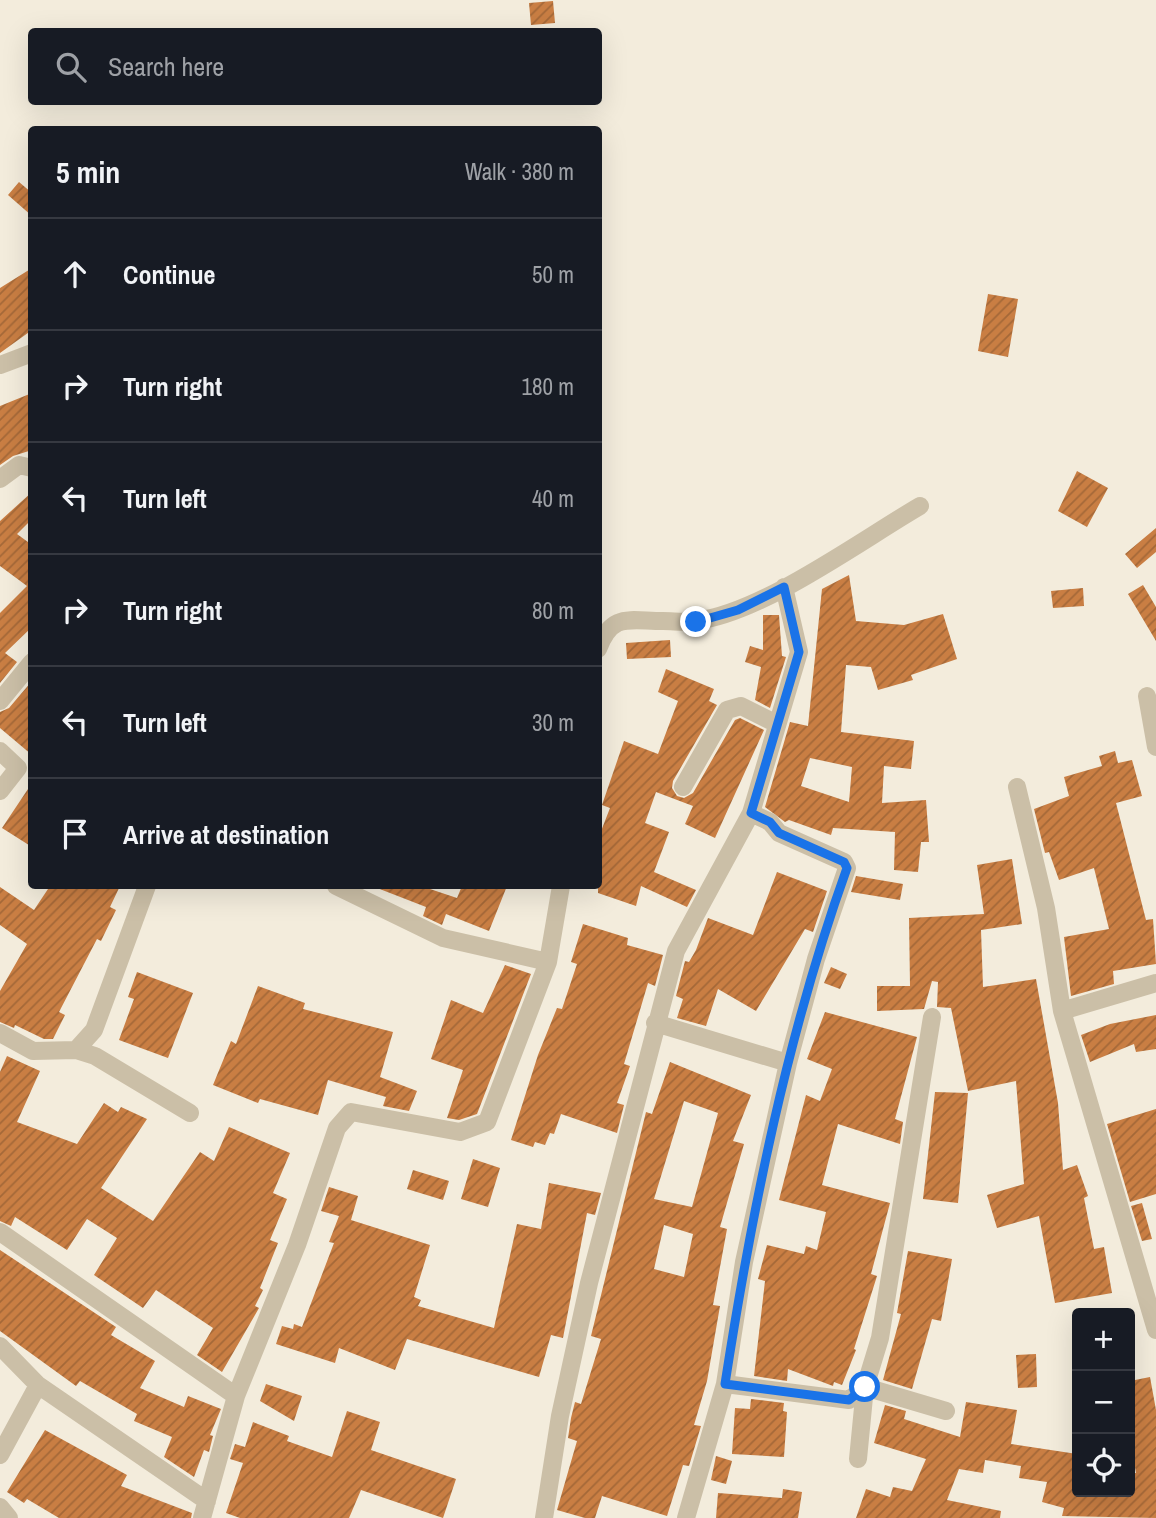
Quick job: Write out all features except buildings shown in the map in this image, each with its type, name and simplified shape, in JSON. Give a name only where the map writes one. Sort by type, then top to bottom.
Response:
[{"type":"street","points":[[0,365],[28,354]]},
{"type":"street","points":[[0,479],[19,465],[28,467]]},
{"type":"street","points":[[602,640],[606,630],[618,621],[696,622],[738,610],[784,587],[920,506]]},
{"type":"street","points":[[544,1518],[560,1416],[655,1023],[676,951],[751,813],[799,652],[784,587]]},
{"type":"street","points":[[0,701],[28,667]]},
{"type":"street","points":[[1147,696],[1156,747]]},
{"type":"street","points":[[683,787],[727,710],[740,706],[777,724]]},
{"type":"street","points":[[0,751],[18,768],[0,791]]},
{"type":"street","points":[[1017,787],[1046,908],[1062,1011],[1156,1330]]},
{"type":"street","points":[[686,1518],[725,1384],[744,1262],[788,1063],[817,959],[847,868],[844,862],[779,833],[770,822],[751,813]]},
{"type":"street","points":[[76,1051],[94,1030],[146,889]]},
{"type":"street","points":[[342,889],[443,938],[548,962]]},
{"type":"street","points":[[0,1346],[38,1385],[204,1510],[236,1395],[297,1245],[337,1128],[351,1112],[460,1132],[487,1122],[548,962],[560,889]]},
{"type":"street","points":[[1062,1011],[1156,983]]},
{"type":"street","points":[[858,1459],[865,1387],[880,1338],[932,1017]]},
{"type":"street","points":[[655,1023],[788,1063]]},
{"type":"street","points":[[0,1033],[33,1051],[76,1051],[95,1056],[190,1113]]},
{"type":"street","points":[[0,1233],[236,1395]]},
{"type":"street","points":[[725,1384],[849,1400],[865,1387]]},
{"type":"street","points":[[0,1455],[38,1385]]},
{"type":"street","points":[[865,1387],[946,1412]]},
{"type":"street","points":[[0,1507],[9,1518]]},
{"type":"route","points":[[696,622],[738,610],[784,587],[799,652],[751,813],[770,822],[779,833],[844,862],[847,868],[817,959],[788,1063],[744,1262],[725,1384],[849,1400],[865,1387]]}]
